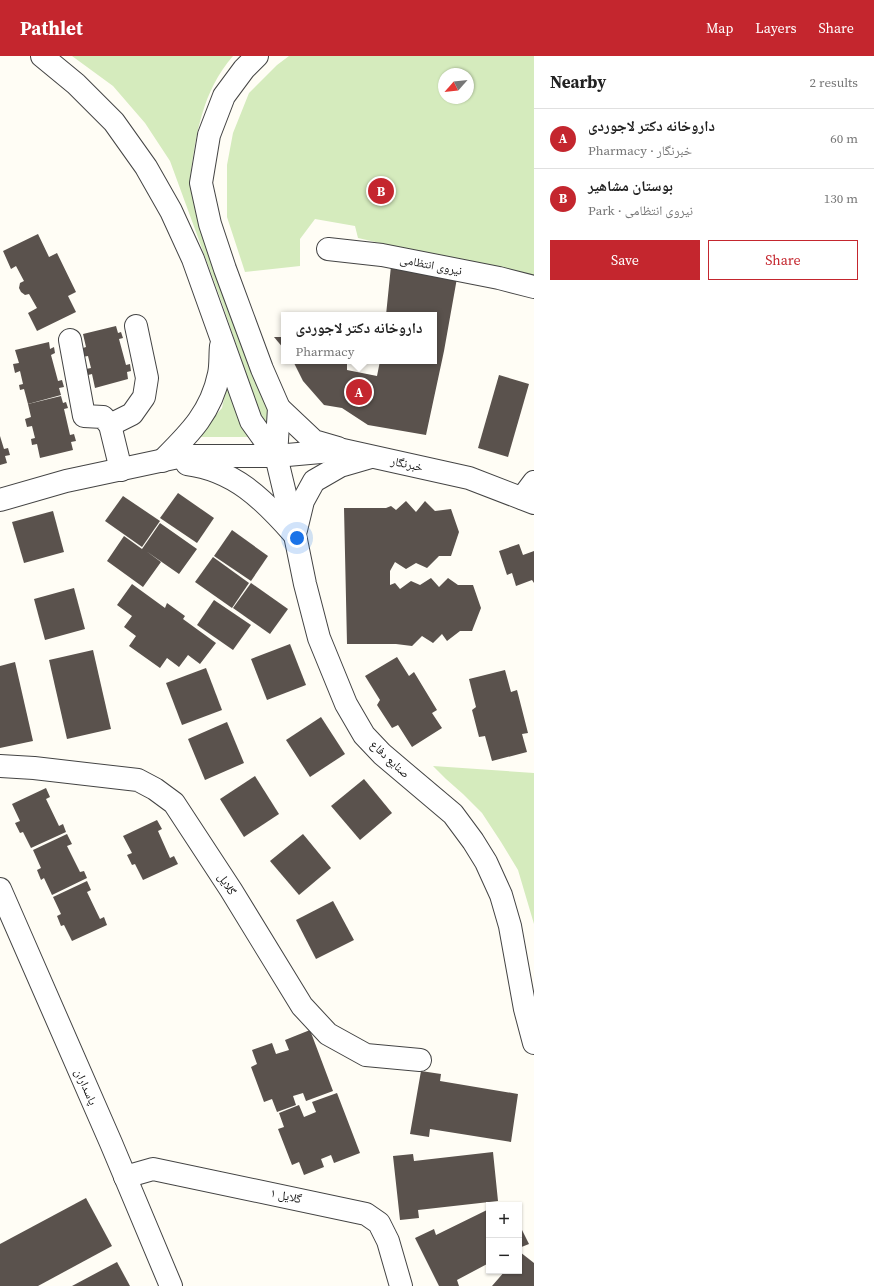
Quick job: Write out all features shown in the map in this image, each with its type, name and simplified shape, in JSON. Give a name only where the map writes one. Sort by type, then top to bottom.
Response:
[{"type":"street","points":[[42,56],[76,84],[114,122],[146,167],[171,211],[193,259],[251,421],[276,456]]},
{"type":"street","points":[[257,56],[244,69],[224,96],[209,135],[201,183],[210,224],[225,269],[262,369],[279,408],[314,441],[343,450]]},
{"type":"street","name":"نیروی انتظامی","points":[[328,249],[382,255],[499,278],[534,287]]},
{"type":"street","points":[[110,425],[132,414],[144,397],[147,378],[136,326]]},
{"type":"street","points":[[162,461],[188,435],[202,418],[211,400],[220,373],[221,335]]},
{"type":"street","points":[[70,340],[84,416],[103,417],[110,425],[121,470]]},
{"type":"street","points":[[276,456],[279,408]]},
{"type":"street","name":"خبرنگار","points":[[0,500],[66,481],[184,456],[276,456],[343,450],[469,478],[530,494]]},
{"type":"street","name":"صنایع دفاع","points":[[276,456],[305,584],[319,638],[346,704],[364,736],[382,754],[452,814],[473,841],[486,862],[501,895],[510,926],[519,969],[525,1009],[534,1043]]},
{"type":"street","points":[[295,535],[303,501],[314,481],[340,466],[374,457]]},
{"type":"street","points":[[162,461],[204,466],[226,476],[249,490],[269,506],[295,535]]},
{"type":"street","name":"گلایل","points":[[0,766],[34,768],[138,780],[155,789],[174,803],[231,890],[302,1006],[328,1034],[366,1055],[420,1060]]},
{"type":"street","name":"پاسداران","points":[[0,889],[171,1286]]},
{"type":"street","name":"گلایل ۱","points":[[125,1177],[153,1168],[366,1214],[379,1223],[388,1241],[401,1286]]},
{"type":"green space","points":[[72,56],[233,56],[222,70],[207,99],[198,130],[190,179],[274,420],[266,432],[222,303],[170,161],[145,123],[113,86]]},
{"type":"green space","points":[[289,56],[534,56],[534,278],[358,238],[355,226],[315,219],[300,239],[300,266],[245,272],[227,217],[227,165],[233,133],[249,93],[277,65]]},
{"type":"green space","points":[[228,380],[248,437],[197,437],[222,408]]},
{"type":"green space","points":[[433,766],[534,773],[534,924],[518,870],[501,842],[482,813]]},
{"type":"building","points":[[38,234],[49,257],[57,253],[76,292],[68,296],[76,312],[37,331],[28,313],[37,308],[29,294],[25,295],[21,292],[19,288],[20,283],[24,281],[16,266],[11,269],[3,251]]},
{"type":"building","points":[[391,266],[457,278],[444,351],[426,435],[368,425],[342,408],[324,405],[303,381],[294,364],[347,364],[347,370],[377,376],[379,364],[437,364],[437,312],[386,312]]},
{"type":"building","points":[[116,326],[118,333],[121,332],[123,338],[119,339],[126,365],[130,364],[131,371],[127,372],[128,379],[95,388],[92,374],[88,375],[86,369],[91,368],[88,356],[82,357],[80,349],[86,347],[83,334]]},
{"type":"building","points":[[274,337],[281,337],[281,345]]},
{"type":"building","points":[[49,342],[50,349],[54,347],[55,353],[51,355],[58,381],[62,380],[64,387],[59,388],[61,395],[28,404],[24,389],[20,390],[19,385],[23,384],[20,371],[15,373],[13,364],[19,363],[15,350]]},
{"type":"building","points":[[499,375],[529,384],[508,457],[478,448]]},
{"type":"building","points":[[61,396],[63,403],[66,402],[68,408],[64,409],[70,435],[74,434],[76,441],[71,442],[73,450],[40,458],[37,444],[32,445],[31,439],[35,438],[32,426],[27,427],[25,419],[31,417],[28,404]]},
{"type":"building","points":[[0,436],[4,449],[8,448],[10,455],[5,456],[7,463],[0,465]]},
{"type":"building","points":[[178,493],[214,518],[197,543],[160,518]]},
{"type":"building","points":[[123,496],[160,521],[142,547],[105,521]]},
{"type":"building","points":[[406,501],[416,512],[425,501],[435,511],[451,509],[459,532],[451,556],[439,556],[427,568],[416,563],[406,569],[395,562],[390,571],[390,585],[395,583],[400,589],[411,581],[420,585],[431,578],[439,587],[448,578],[458,585],[473,585],[481,608],[472,631],[460,631],[447,641],[442,634],[433,643],[422,636],[412,646],[396,644],[347,644],[344,508],[386,508],[391,506],[396,510]]},
{"type":"building","points":[[53,511],[64,552],[24,563],[12,522]]},
{"type":"building","points":[[160,523],[197,549],[179,574],[146,551],[161,562],[143,587],[107,561],[124,536],[142,549]]},
{"type":"building","points":[[232,530],[268,556],[251,581],[214,556]]},
{"type":"building","points":[[519,544],[523,555],[534,551],[534,583],[532,580],[516,586],[512,573],[507,575],[499,551]]},
{"type":"building","points":[[213,557],[249,583],[232,608],[195,582]]},
{"type":"building","points":[[251,583],[288,609],[270,634],[233,608]]},
{"type":"building","points":[[132,584],[165,608],[167,603],[185,616],[183,619],[216,643],[200,664],[188,655],[179,667],[167,658],[160,668],[129,646],[136,636],[124,627],[132,616],[117,605]]},
{"type":"building","points":[[74,588],[85,629],[45,640],[34,599]]},
{"type":"building","points":[[214,600],[251,625],[233,650],[197,625]]},
{"type":"building","points":[[290,644],[306,685],[267,700],[251,659]]},
{"type":"building","points":[[93,650],[111,729],[67,739],[49,660]]},
{"type":"building","points":[[397,657],[409,676],[414,672],[437,710],[432,713],[442,728],[412,747],[398,725],[392,728],[377,705],[380,700],[365,676]]},
{"type":"building","points":[[15,662],[33,741],[0,748],[0,666]]},
{"type":"building","points":[[206,668],[222,710],[182,725],[166,683]]},
{"type":"building","points":[[505,670],[511,692],[517,690],[528,733],[522,734],[527,752],[492,761],[485,736],[479,737],[472,710],[476,707],[469,679]]},
{"type":"building","points":[[321,717],[345,754],[310,777],[286,740]]},
{"type":"building","points":[[227,722],[244,763],[205,780],[188,739]]},
{"type":"building","points":[[255,776],[279,814],[244,837],[220,799]]},
{"type":"building","points":[[364,779],[392,813],[360,840],[331,806]]},
{"type":"building","points":[[46,788],[50,797],[46,799],[59,826],[63,824],[66,832],[31,848],[23,832],[20,833],[15,823],[20,821],[12,804]]},
{"type":"building","points":[[157,820],[162,829],[158,831],[170,858],[174,856],[178,864],[143,880],[135,864],[132,865],[127,855],[132,853],[123,836]]},
{"type":"building","points":[[67,834],[72,844],[67,846],[80,872],[84,871],[87,878],[52,895],[44,878],[41,880],[37,870],[41,868],[33,850]]},
{"type":"building","points":[[303,834],[331,868],[299,895],[270,861]]},
{"type":"building","points":[[87,881],[91,890],[87,892],[100,919],[104,917],[107,925],[72,941],[64,925],[61,926],[57,916],[61,914],[53,897]]},
{"type":"building","points":[[333,901],[354,940],[316,959],[296,920]]},
{"type":"building","points":[[310,1030],[333,1091],[306,1101],[303,1093],[293,1096],[296,1105],[277,1112],[272,1099],[264,1102],[251,1067],[257,1064],[252,1050],[272,1043],[276,1054],[289,1050],[285,1040]]},
{"type":"building","points":[[421,1071],[441,1074],[440,1081],[518,1094],[511,1142],[430,1129],[429,1137],[410,1134]]},
{"type":"building","points":[[337,1093],[360,1153],[334,1163],[331,1155],[321,1159],[324,1167],[304,1175],[299,1162],[292,1165],[278,1129],[284,1127],[279,1113],[299,1105],[304,1117],[316,1112],[312,1102]]},
{"type":"building","points":[[493,1152],[498,1201],[418,1210],[419,1218],[400,1220],[393,1156],[413,1154],[414,1161]]},
{"type":"building","points":[[86,1198],[112,1246],[38,1286],[0,1286],[0,1244]]},
{"type":"building","points":[[486,1210],[486,1265],[457,1280],[459,1286],[439,1286],[415,1238],[434,1229],[436,1235]]},
{"type":"building","points":[[522,1230],[529,1244],[522,1247]]},
{"type":"building","points":[[522,1254],[534,1263],[534,1286],[492,1286],[502,1274],[522,1274]]},
{"type":"building","points":[[117,1262],[130,1286],[72,1286]]},
{"type":"place","name":"بوستان مشاهیر","points":[[381,191]]},
{"type":"place","name":"داروخانه دکتر لاجوردی","points":[[359,392]]}]
